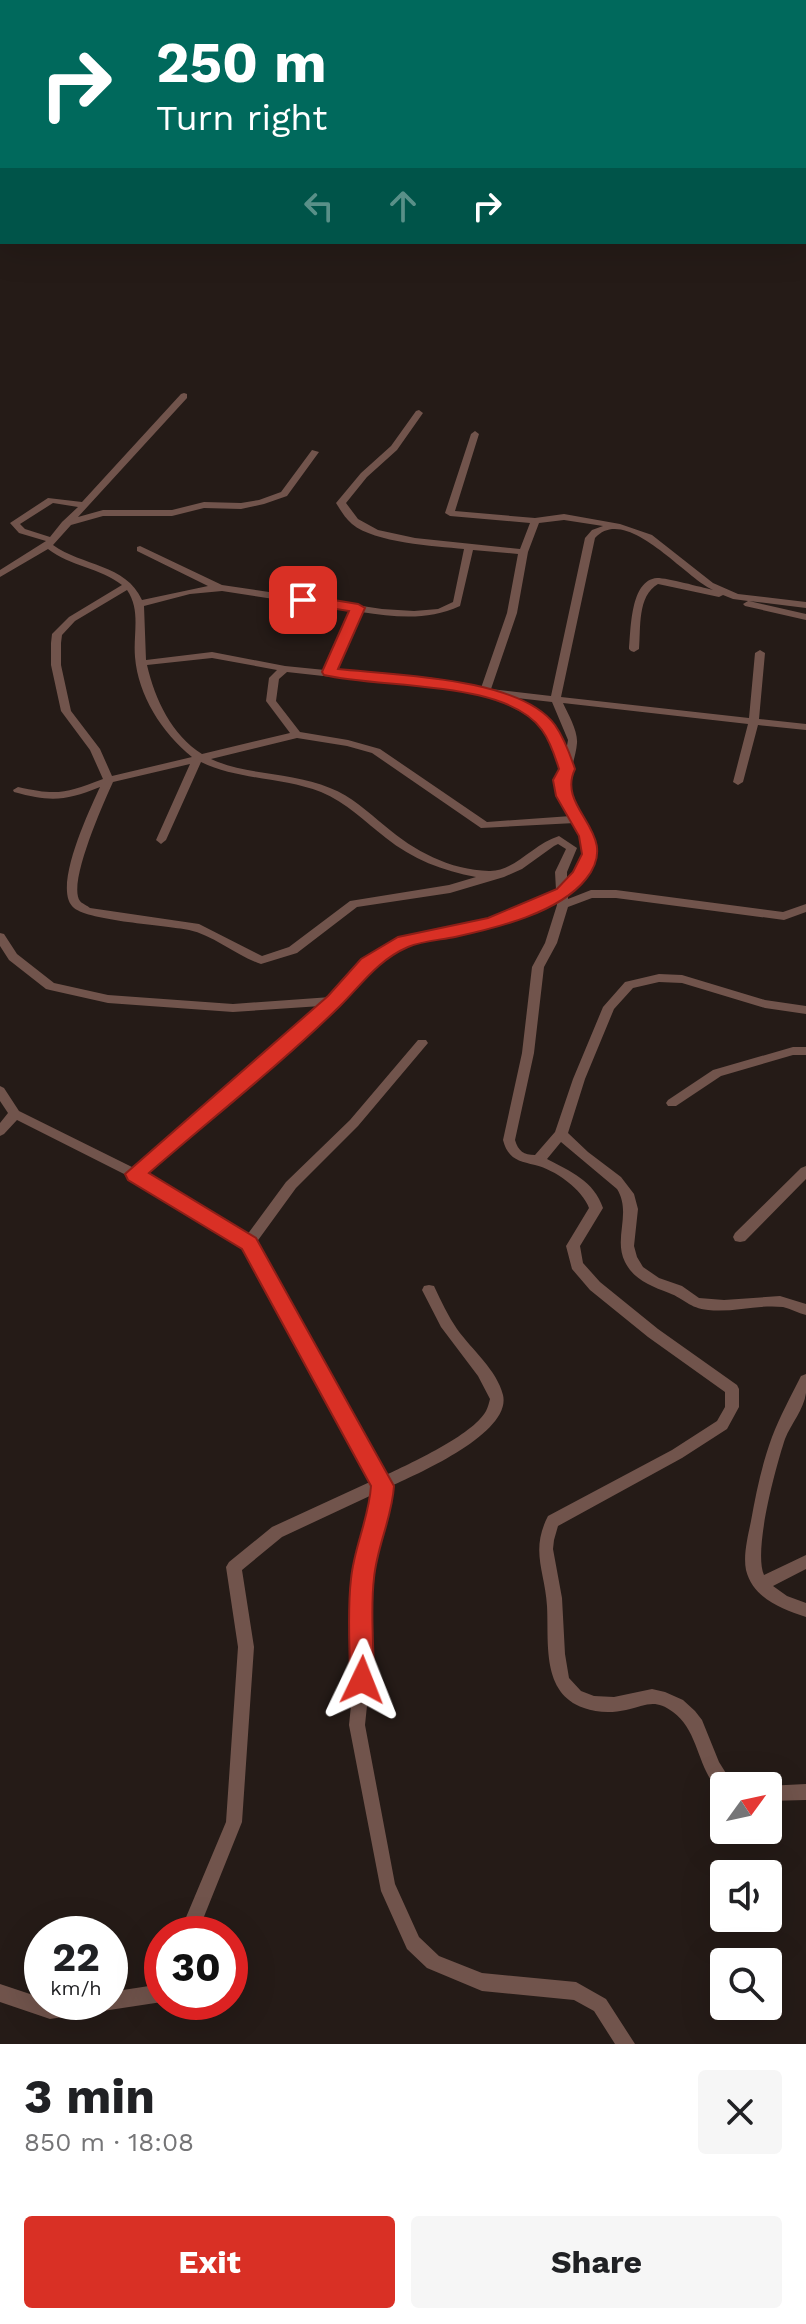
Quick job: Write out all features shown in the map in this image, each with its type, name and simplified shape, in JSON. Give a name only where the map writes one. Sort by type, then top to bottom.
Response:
[{"type":"street","points":[[0,574],[50,543],[184,396]]},
{"type":"street","points":[[419,413],[394,448],[364,475],[341,503],[346,514],[362,527],[388,537],[523,552]]},
{"type":"street","points":[[475,434],[450,513],[535,521],[564,517],[617,526],[649,537],[710,585],[753,607],[806,617]]},
{"type":"street","points":[[65,524],[103,513],[172,513],[204,505],[241,506],[261,502],[284,494],[315,452]]},
{"type":"street","points":[[82,505],[51,500],[15,523],[22,531],[50,543],[55,551],[128,586],[138,604],[141,663],[155,702],[181,743],[198,757],[239,770],[322,788],[345,799],[400,844],[423,858],[449,867],[493,875]]},
{"type":"street","points":[[485,690],[512,613],[523,552],[535,521]]},
{"type":"street","points":[[563,899],[590,854],[587,836],[564,796],[561,780],[567,769],[573,740],[556,698],[590,538],[595,532],[617,526]]},
{"type":"street","points":[[140,549],[220,588],[358,608],[425,614],[452,609],[457,604],[469,545]]},
{"type":"street","points":[[634,649],[641,592],[648,584],[657,581],[736,597],[806,605]]},
{"type":"street","points":[[128,586],[72,619],[57,634],[56,665],[66,711],[95,749],[109,780],[84,838],[72,898],[78,906],[88,911],[195,927],[261,960],[293,950],[354,904],[450,889],[524,864],[547,843],[559,840],[572,848],[561,872],[563,899],[551,943],[538,967],[528,1053],[509,1140],[510,1149],[519,1157],[538,1160],[579,1184],[594,1198],[596,1208],[573,1246],[577,1265],[595,1286],[653,1333],[732,1389],[732,1407],[722,1425],[677,1454],[553,1521],[545,1533],[545,1555],[553,1581],[560,1675],[569,1690],[596,1706],[625,1703],[648,1696],[668,1699],[699,1726],[715,1772]]},
{"type":"street","points":[[138,604],[220,588]]},
{"type":"street","points":[[329,672],[358,608]]},
{"type":"street","points":[[738,782],[754,720],[760,653]]},
{"type":"street","points":[[141,663],[212,655],[285,669],[806,727]]},
{"type":"street","points":[[285,669],[274,678],[271,701],[297,735]]},
{"type":"street","points":[[485,690],[531,711],[547,725],[561,750],[567,769]]},
{"type":"street","points":[[18,790],[56,797],[198,757],[297,735],[376,751],[485,826],[578,819]]},
{"type":"street","points":[[161,840],[198,757]]},
{"type":"street","points":[[135,1174],[334,1001],[368,963],[404,941],[492,923],[563,899],[591,894],[616,894],[784,916],[806,908]]},
{"type":"street","points":[[0,937],[13,957],[50,986],[108,999],[233,1008],[334,1001]]},
{"type":"street","points":[[538,1160],[561,1134],[579,1079],[609,1007],[629,985],[659,978],[682,979],[765,1004],[806,1010]]},
{"type":"street","points":[[249,1243],[291,1185],[354,1123],[422,1043]]},
{"type":"street","points":[[672,1103],[717,1073],[793,1051],[806,1051]]},
{"type":"street","points":[[0,1091],[15,1114],[135,1174],[249,1243],[382,1486],[381,1507],[367,1549],[362,1581],[364,1657],[357,1725],[387,1885],[413,1943],[433,1962],[482,1982],[576,1991],[600,2005],[626,2044]]},
{"type":"street","points":[[0,1131],[15,1114]]},
{"type":"street","points":[[561,1134],[579,1153],[623,1186],[632,1205],[625,1248],[635,1268],[653,1282],[708,1305],[770,1300],[798,1305],[806,1310]]},
{"type":"street","points":[[740,1237],[806,1171]]},
{"type":"street","points":[[195,1916],[234,1822],[246,1647],[234,1567],[278,1531],[382,1486],[474,1433],[493,1417],[497,1399],[493,1390],[449,1329],[429,1290]]},
{"type":"street","points":[[806,1380],[777,1441],[753,1567],[761,1584],[783,1603],[806,1610]]},
{"type":"street","points":[[761,1584],[806,1562]]},
{"type":"street","points":[[782,1793],[806,1792]]},
{"type":"street","points":[[0,1993],[24,2001]]},
{"type":"route","points":[[303,600],[358,608],[329,672],[485,690],[531,711],[547,725],[561,750],[567,769],[561,780],[564,796],[587,836],[590,854],[587,865],[563,893],[492,923],[404,941],[368,963],[334,1001],[135,1174],[249,1243],[382,1486],[381,1507],[367,1549],[362,1581],[362,1680]]}]
